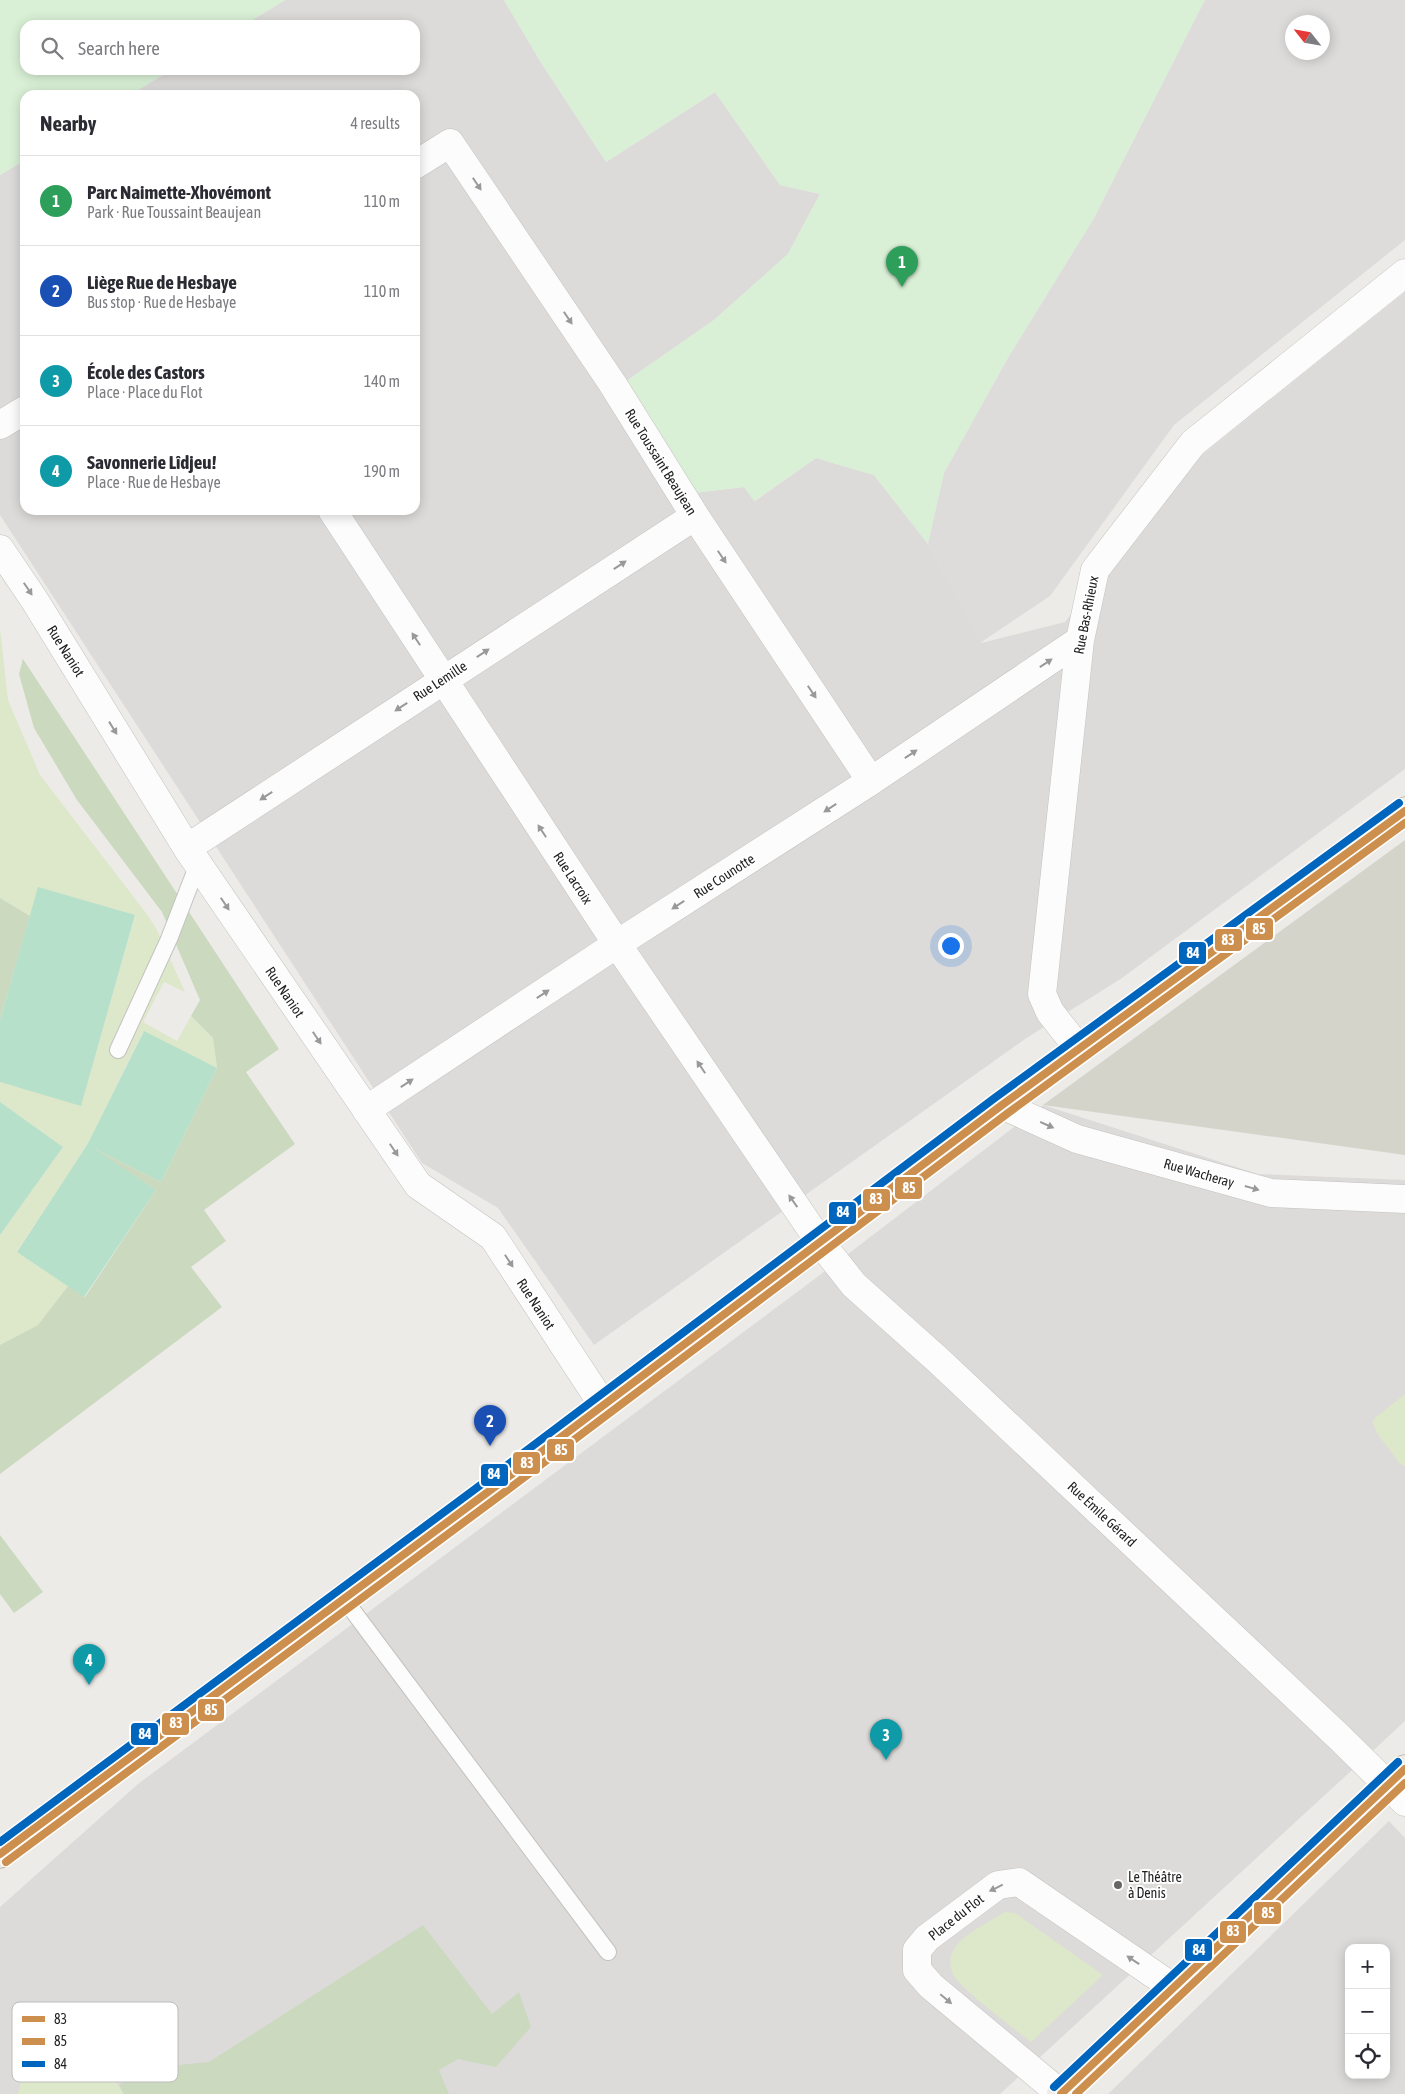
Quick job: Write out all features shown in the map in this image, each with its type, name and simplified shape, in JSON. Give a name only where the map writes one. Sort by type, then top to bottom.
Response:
[{"type":"main road","points":[[0,1854],[344,1599],[1002,1105],[1405,811]]},
{"type":"main road","points":[[1061,2094],[1174,1988],[1399,1785]]},
{"type":"street","name":"Rue Toussaint Beaujean","points":[[420,162],[450,144],[612,383],[695,516],[871,782]]},
{"type":"street","name":"Rue Bas-Rhieux","points":[[1079,1048],[1050,1012],[1042,994],[1080,640],[1094,570],[1192,443],[1403,278]]},
{"type":"street","points":[[0,425],[20,413]]},
{"type":"street","name":"Rue Lacroix","points":[[335,515],[617,944],[820,1242]]},
{"type":"street","name":"Rue Lemille","points":[[192,856],[442,680],[695,516]]},
{"type":"street","name":"Rue Naniot","points":[[0,549],[35,601],[192,856],[418,1185],[493,1237],[603,1405]]},
{"type":"street","name":"Rue Counotte","points":[[366,1110],[617,944],[871,782],[1080,640]]},
{"type":"street","name":"Rue Wacheray","points":[[1002,1105],[1077,1138],[1272,1194],[1405,1199]]},
{"type":"street","name":"Rue Émile Gérard","points":[[820,1242],[854,1285],[938,1360],[1399,1785]]},
{"type":"street","name":"Place du Flot","points":[[1061,2094],[931,1986],[917,1970],[917,1950],[927,1938],[998,1885],[1019,1882],[1174,1988]]},
{"type":"lane","points":[[118,1050],[169,939],[192,856]]},
{"type":"lane","points":[[344,1599],[608,1952]]},
{"type":"shaded area","points":[[285,0],[504,0],[540,61],[606,162],[715,92],[780,185],[820,194],[788,254],[714,320],[625,382],[694,493],[744,487],[755,501],[816,458],[874,475],[928,544],[981,643],[1065,622],[1182,471],[1405,292],[1405,769],[1122,978],[1025,1039],[594,1345],[498,1208],[422,1163],[0,515],[0,175],[20,163],[20,515],[420,515],[420,90],[138,90],[163,75],[420,75],[420,20],[252,20]]},
{"type":"shaded area","points":[[1205,0],[1405,0],[1405,240],[1174,425],[1050,596],[980,643],[928,544],[944,473],[1008,358],[1093,220]]},
{"type":"shaded area","points":[[1405,840],[1405,1155],[1043,1105]]},
{"type":"shaded area","points":[[1043,1105],[1258,1174],[1405,1180],[1405,1721],[1000,2094],[0,2094],[0,1907],[138,1784],[852,1251]]},
{"type":"shaded area","points":[[1389,1821],[1405,1838],[1405,2094],[1108,2094]]},
{"type":"green space","points":[[0,0],[285,0],[252,20],[20,20],[20,75],[163,75],[138,90],[20,90],[20,163],[0,175]]},
{"type":"green space","points":[[504,0],[1205,0],[1093,220],[1008,358],[944,473],[928,544],[874,475],[816,458],[754,501],[744,487],[694,493],[625,382],[714,320],[788,254],[820,194],[780,185],[715,92],[606,162],[540,61]]},
{"type":"green space","points":[[0,628],[8,700],[40,775],[146,913],[156,928],[185,992],[164,982],[143,1022],[177,1041],[191,1016],[213,1038],[217,1068],[143,1032],[87,1145],[17,1251],[68,1286],[38,1325],[0,1345],[0,1235],[63,1147],[0,1102],[0,1082],[81,1105],[135,916],[39,888],[30,916],[0,898]]},
{"type":"green space","points":[[23,659],[279,1049],[246,1072],[295,1144],[204,1210],[226,1241],[191,1267],[222,1307],[0,1474],[0,1345],[38,1325],[68,1286],[85,1297],[156,1190],[87,1145],[161,1182],[217,1068],[213,1038],[191,1016],[200,1000],[162,912],[77,800],[34,728],[19,674]]},
{"type":"green space","points":[[38,887],[135,915],[81,1106],[0,1082],[0,1020]]},
{"type":"green space","points":[[0,898],[30,916],[0,1020]]},
{"type":"green space","points":[[144,1031],[217,1068],[161,1182],[93,1148],[156,1190],[84,1297],[17,1252],[87,1145]]},
{"type":"green space","points":[[0,1102],[63,1147],[0,1235]]},
{"type":"green space","points":[[1405,1394],[1405,1466],[1399,1463],[1377,1433],[1372,1422]]},
{"type":"green space","points":[[0,1535],[43,1592],[14,1613],[0,1594]]},
{"type":"green space","points":[[1005,1912],[1015,1913],[1103,1975],[1031,2042],[966,1989],[953,1974],[951,1968],[951,1957],[957,1945],[976,1929]]},
{"type":"green space","points":[[423,1925],[492,2014],[519,1992],[531,2027],[496,2067],[458,2059],[439,2070],[449,2094],[124,2094],[119,2085],[124,2082],[178,2082],[178,2065],[209,2062]]},
{"type":"green space","points":[[21,2082],[116,2082],[124,2094],[18,2094]]},
{"type":"transit line","name":"84","points":[[0,1842],[494,1475],[996,1097],[1399,803]]},
{"type":"transit line","name":"83","points":[[0,1854],[500,1483],[1002,1105],[1405,811]]},
{"type":"transit line","name":"85","points":[[6,1862],[506,1491],[1008,1113],[1405,823]]},
{"type":"transit line","name":"84","points":[[1054,2087],[1398,1762]]},
{"type":"transit line","name":"83","points":[[1061,2094],[1405,1769]]},
{"type":"transit line","name":"85","points":[[1076,2094],[1405,1783]]},
{"type":"place","name":"Parc Naimette-Xhovémont","points":[[902,287]]},
{"type":"place","name":"Liège Rue de Hesbaye","points":[[490,1446]]},
{"type":"place","name":"Savonnerie Lîdjeu!","points":[[89,1685]]},
{"type":"place","name":"École des Castors","points":[[886,1760]]},
{"type":"place","name":"Le Théâtre à Denis","points":[[1118,1885]]}]
